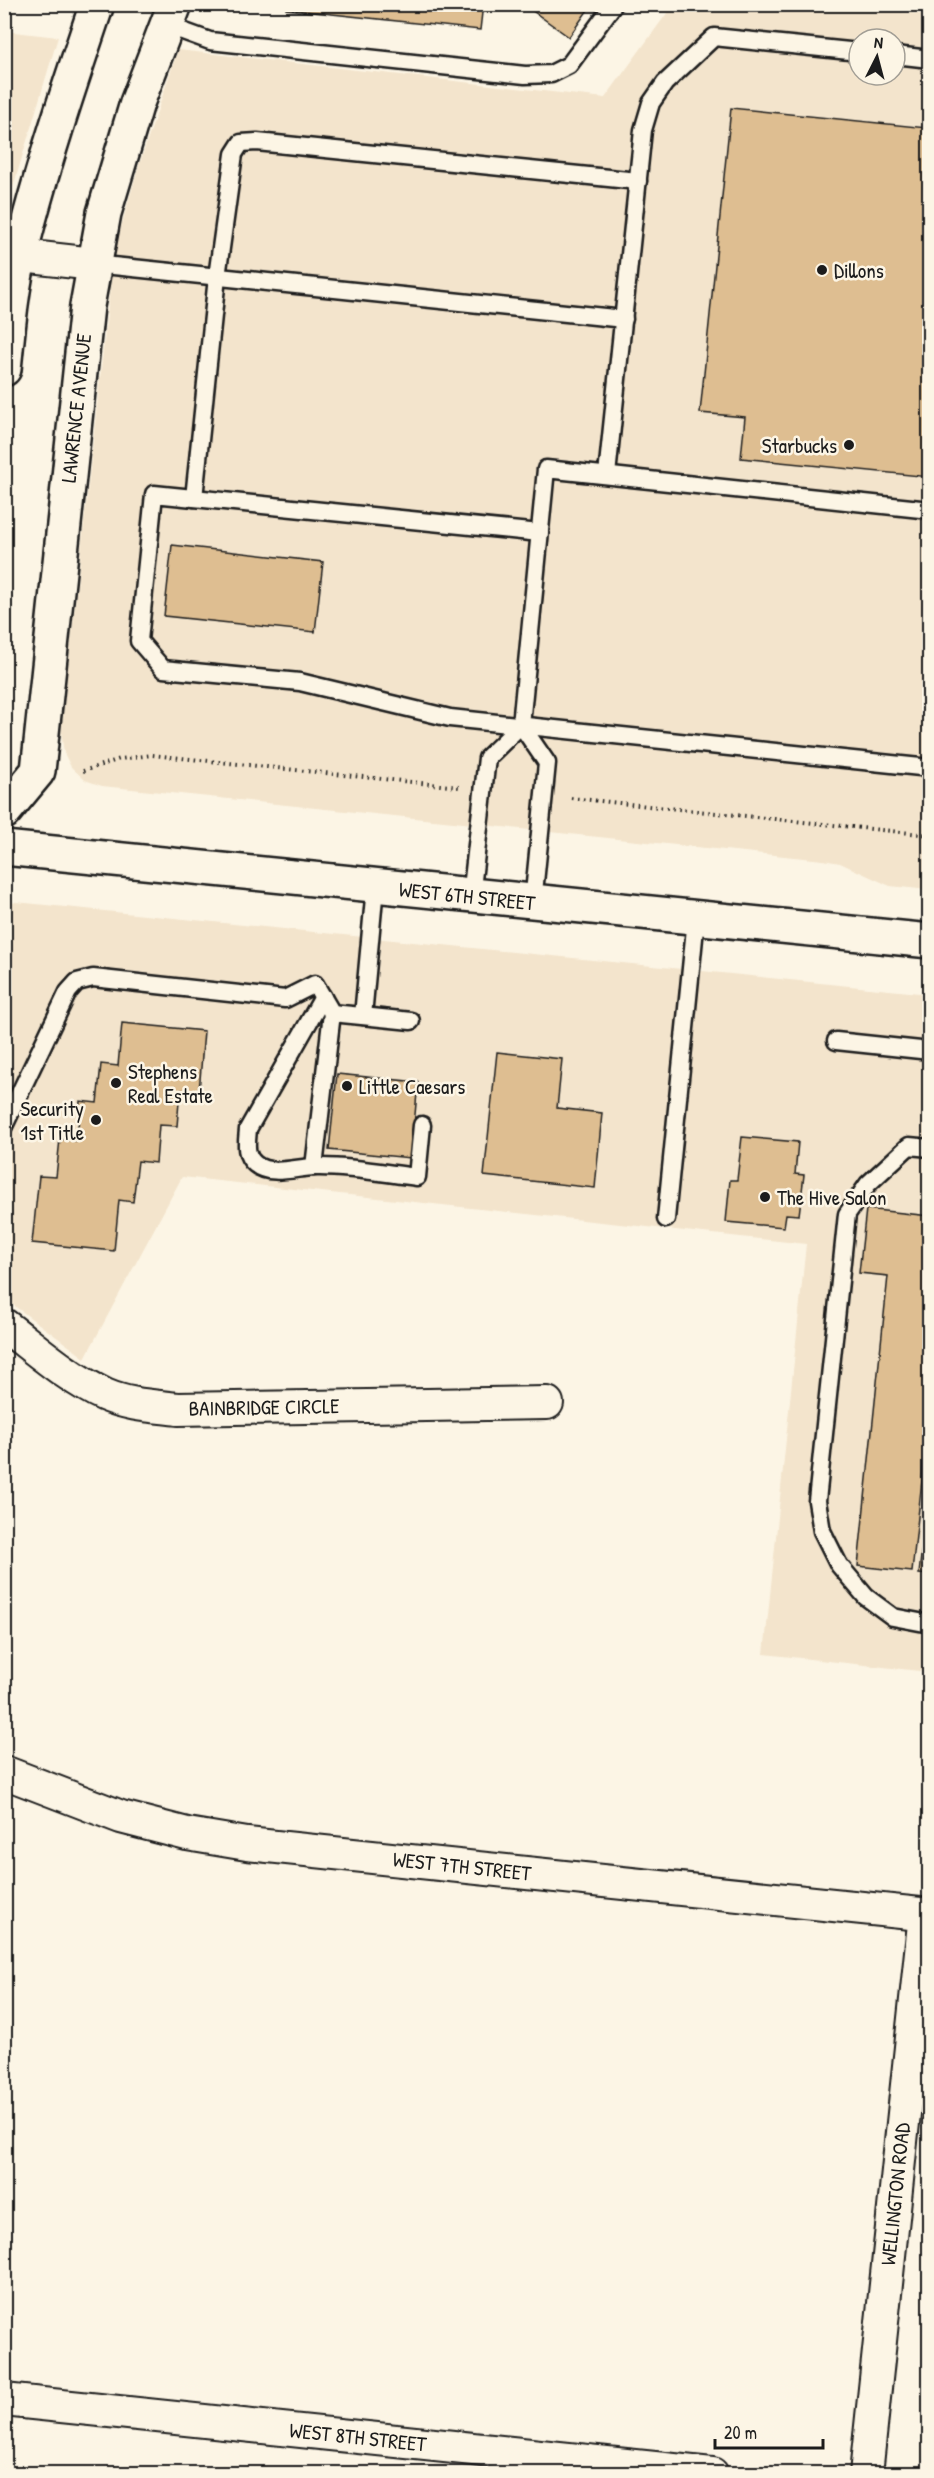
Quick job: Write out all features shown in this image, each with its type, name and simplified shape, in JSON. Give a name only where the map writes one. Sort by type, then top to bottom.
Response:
[{"type":"street","points":[[4,369],[10,311],[12,255],[97,4]]},
{"type":"street","name":"LAWRENCE AVENUE","points":[[4,812],[38,771],[85,318],[94,264],[107,202],[137,103],[170,15]]},
{"type":"street","points":[[12,255],[94,264]]},
{"type":"street","name":"WEST 6TH STREET","points":[[4,848],[471,897],[930,941]]},
{"type":"street","name":"BAINBRIDGE CIRCLE","points":[[4,1325],[75,1377],[105,1395],[138,1404],[178,1409],[547,1403]]},
{"type":"street","name":"WEST 7TH STREET","points":[[4,1772],[121,1817],[187,1834],[247,1844],[927,1914]]},
{"type":"street","name":"WELLINGTON ROAD","points":[[866,2474],[927,1914]]},
{"type":"street","name":"WEST 8TH STREET","points":[[4,2400],[712,2474]]},
{"type":"lane","points":[[170,15],[210,41],[525,75],[551,74],[569,65],[614,4]]},
{"type":"lane","points":[[607,475],[643,130],[651,103],[665,83],[714,37],[847,51]]},
{"type":"lane","points":[[907,56],[930,59]]},
{"type":"lane","points":[[194,498],[217,277],[234,154],[241,143],[256,142],[638,181]]},
{"type":"lane","points":[[94,264],[624,320]]},
{"type":"lane","points":[[532,903],[547,763],[521,725],[546,469],[930,510]]},
{"type":"lane","points":[[540,533],[154,494],[139,641],[163,669],[300,682],[450,717],[930,768]]},
{"type":"lane","points":[[471,897],[487,758],[521,725]]},
{"type":"lane","points":[[363,1016],[375,887]]},
{"type":"lane","points":[[666,1219],[696,918]]},
{"type":"lane","points":[[6,1117],[68,992],[77,982],[93,978],[285,999],[315,984],[332,1013],[314,1167]]},
{"type":"lane","points":[[322,997],[248,1130],[246,1147],[256,1165],[268,1169],[294,1170],[314,1167],[417,1177],[422,1125]]},
{"type":"lane","points":[[332,1013],[411,1021]]},
{"type":"lane","points":[[836,1041],[930,1051]]},
{"type":"lane","points":[[930,1148],[909,1146],[868,1184],[847,1214],[817,1501],[822,1531],[834,1556],[866,1598],[893,1617],[930,1624]]},
{"type":"shaded area","points":[[827,4],[929,15],[929,890],[890,886],[840,863],[823,860],[102,786],[85,780],[71,767],[64,753],[61,731],[114,251],[139,165],[178,50],[605,98],[673,5]]},
{"type":"shaded area","points":[[4,31],[58,37],[5,214]]},
{"type":"shaded area","points":[[16,902],[929,994],[929,1672],[764,1654],[806,1244],[182,1177],[85,1358],[5,1299],[4,905]]},
{"type":"building","points":[[286,4],[483,4],[480,30],[286,9]]},
{"type":"building","points":[[523,4],[592,4],[569,37]]},
{"type":"building","name":"Dillons","points":[[930,101],[930,477],[741,458],[745,417],[700,413],[731,108],[927,128]]},
{"type":"building","points":[[172,545],[323,562],[315,632],[164,616]]},
{"type":"building","points":[[122,1023],[204,1031],[199,1092],[180,1090],[177,1126],[159,1125],[156,1163],[138,1161],[133,1202],[119,1200],[114,1251],[32,1243],[39,1176],[56,1177],[60,1139],[77,1141],[80,1101],[97,1103],[101,1064],[118,1066]]},
{"type":"building","points":[[497,1052],[562,1059],[557,1108],[602,1113],[595,1188],[484,1176]]},
{"type":"building","points":[[337,1074],[418,1082],[411,1158],[329,1150]]},
{"type":"building","name":"The Hive Salon","points":[[742,1137],[798,1142],[795,1174],[804,1175],[799,1215],[786,1214],[784,1227],[726,1222],[730,1180],[737,1180]]},
{"type":"building","points":[[866,1209],[930,1216],[930,1407],[912,1572],[858,1566],[888,1276],[859,1273]]},
{"type":"building","points":[[925,1520],[930,1520],[930,1575],[919,1574]]},
{"type":"place","name":"Dillons","points":[[822,270]]},
{"type":"place","name":"Starbucks","points":[[849,445]]},
{"type":"place","name":"Stephens Real Estate","points":[[116,1083]]},
{"type":"place","name":"Little Caesars","points":[[347,1086]]},
{"type":"place","name":"Security 1st Title","points":[[96,1120]]},
{"type":"place","name":"The Hive Salon","points":[[765,1197]]}]
